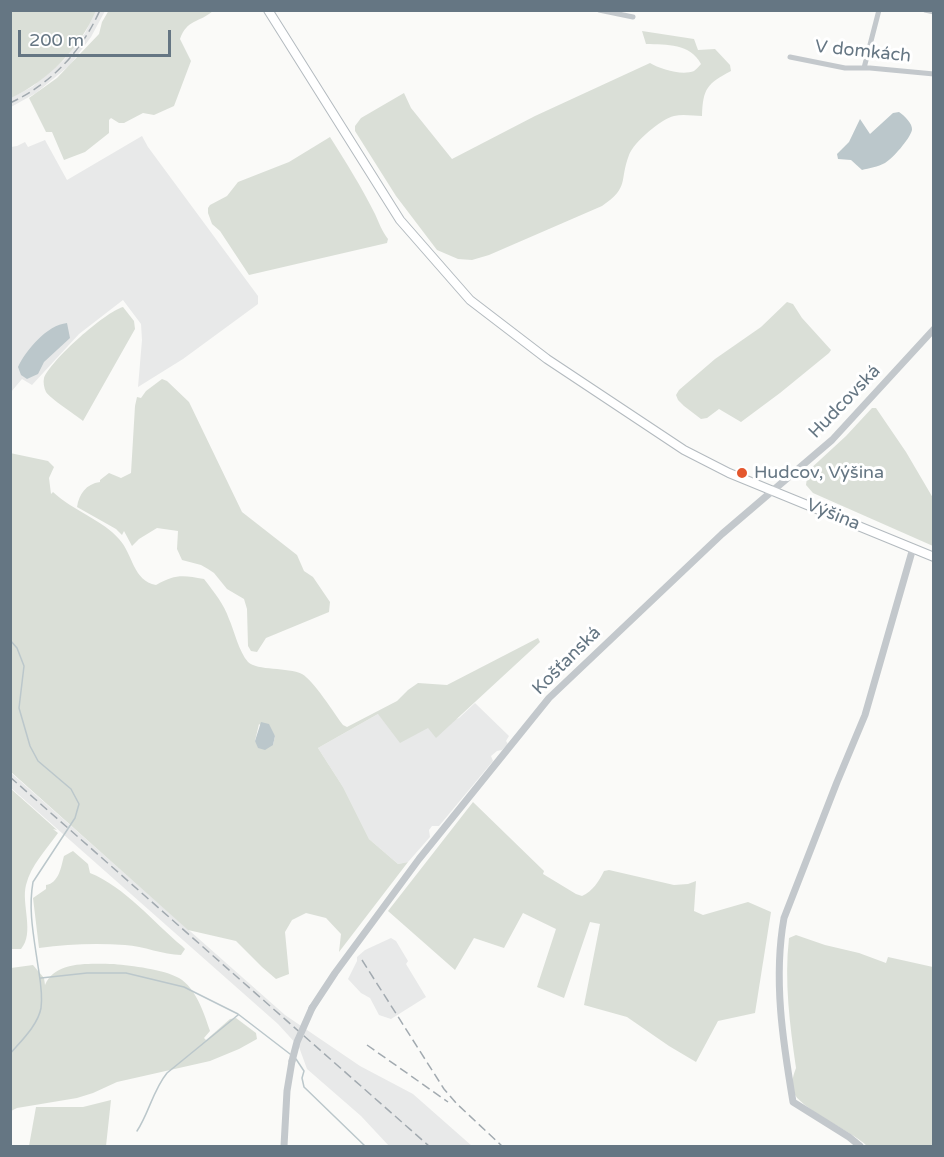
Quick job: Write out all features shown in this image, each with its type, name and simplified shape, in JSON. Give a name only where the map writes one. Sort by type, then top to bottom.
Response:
[{"type":"main road","name":"Výšina","points":[[270,11],[400,220],[470,300],[539,354],[680,447],[719,468],[933,557]]},
{"type":"street","points":[[599,10],[633,17]]},
{"type":"street","points":[[864,68],[879,12],[872,10]]},
{"type":"street","points":[[925,10],[933,12]]},
{"type":"street","name":"V domkách","points":[[790,57],[845,68],[933,74]]},
{"type":"street","name":"Hudcovská","points":[[772,490],[838,433],[933,329]]},
{"type":"street","name":"Košťanská","points":[[284,1146],[286,1090],[297,1042],[312,1008],[334,973],[407,875],[533,716],[556,691],[722,534],[772,490]]},
{"type":"street","points":[[860,1146],[793,1102],[780,1002],[780,939],[784,918],[865,715],[914,548]]},
{"type":"shaded area","points":[[109,10],[213,11],[186,28],[180,39],[191,61],[174,106],[154,115],[143,113],[124,123],[111,118],[109,133],[85,152],[64,160],[52,132],[46,132],[29,98],[57,78],[99,34],[102,22]]},
{"type":"shaded area","points":[[10,11],[96,11],[81,38],[61,62],[38,82],[11,98]]},
{"type":"shaded area","points":[[96,11],[105,11],[91,37],[70,65],[36,93],[11,107],[10,98],[32,87],[64,60],[85,33]]},
{"type":"shaded area","points":[[642,31],[694,39],[698,50],[715,49],[730,65],[731,71],[708,88],[705,93],[702,116],[674,116],[655,126],[642,138],[629,155],[617,194],[602,206],[489,255],[472,260],[458,259],[437,250],[396,196],[355,131],[355,126],[361,118],[404,93],[411,108],[452,159],[535,116],[650,63],[683,73],[694,71],[701,64],[691,52],[677,46],[646,44]]},
{"type":"shaded area","points":[[899,112],[910,122],[912,130],[888,161],[862,170],[851,160],[838,159],[837,154],[849,142],[860,119],[870,134],[893,113]]},
{"type":"shaded area","points":[[142,136],[258,296],[258,304],[183,359],[138,387],[141,324],[123,300],[79,334],[32,385],[22,379],[11,392],[11,147],[25,142],[28,147],[45,140],[67,180]]},
{"type":"shaded area","points":[[330,137],[370,204],[388,239],[387,243],[249,275],[220,231],[212,224],[208,208],[227,196],[238,182],[289,162]]},
{"type":"shaded area","points":[[787,302],[793,304],[802,318],[831,350],[829,353],[741,422],[719,409],[707,418],[701,419],[678,400],[676,395],[679,390],[715,359],[761,327]]},
{"type":"shaded area","points":[[123,307],[134,321],[135,329],[83,421],[46,392],[44,378],[57,360],[79,338],[104,318]]},
{"type":"shaded area","points":[[67,323],[70,338],[44,362],[38,374],[27,379],[21,375],[18,367],[32,346],[52,328]]},
{"type":"shaded area","points":[[162,379],[189,402],[242,512],[297,555],[304,571],[313,577],[330,602],[329,612],[266,638],[257,652],[251,651],[248,646],[247,609],[244,599],[227,589],[208,569],[182,560],[177,549],[178,531],[157,528],[132,546],[124,531],[122,535],[116,529],[77,507],[84,490],[100,482],[109,473],[121,478],[131,473],[137,397],[141,398],[146,391]]},
{"type":"shaded area","points":[[872,408],[876,408],[906,452],[933,498],[933,546],[813,493],[806,485],[808,471]]},
{"type":"shaded area","points":[[10,453],[48,461],[54,467],[49,478],[51,494],[53,492],[113,533],[124,545],[138,573],[148,582],[156,585],[179,576],[204,579],[224,608],[239,647],[248,662],[258,667],[289,670],[302,674],[347,727],[397,701],[418,683],[447,685],[538,638],[540,642],[436,738],[428,728],[400,743],[378,714],[318,748],[343,787],[369,839],[398,864],[408,862],[339,952],[341,934],[326,918],[306,913],[292,920],[285,932],[289,974],[276,979],[236,941],[188,930],[11,772]],"holes":[[[259,724],[275,736],[273,745],[255,741]]]},
{"type":"shaded area","points":[[475,703],[509,736],[506,741],[508,744],[491,756],[493,761],[439,826],[432,826],[429,830],[430,837],[408,862],[398,864],[369,839],[343,787],[318,748],[378,714],[428,728],[459,718]]},
{"type":"shaded area","points":[[261,722],[269,724],[275,736],[273,745],[265,750],[258,748],[255,741]]},
{"type":"shaded area","points":[[10,772],[285,1015],[360,1066],[413,1094],[472,1146],[389,1146],[361,1116],[307,1069],[299,1047],[278,1024],[11,788]]},
{"type":"shaded area","points":[[10,788],[58,833],[39,858],[28,878],[25,893],[27,935],[21,949],[11,949]]},
{"type":"shaded area","points":[[473,802],[544,871],[543,874],[576,894],[582,896],[589,891],[604,871],[609,870],[674,885],[696,881],[694,911],[703,915],[748,902],[771,912],[755,1013],[718,1021],[696,1062],[627,1017],[584,1005],[600,924],[590,922],[564,998],[537,987],[556,929],[523,913],[504,948],[474,938],[455,970],[388,911]]},
{"type":"shaded area","points":[[73,851],[88,864],[90,873],[127,896],[182,946],[185,949],[181,955],[114,944],[39,948],[33,898],[46,889],[46,885],[54,881],[59,874],[64,856]]},
{"type":"shaded area","points":[[796,935],[886,963],[888,957],[933,967],[933,1146],[867,1146],[797,1098],[792,1085],[796,1068],[787,987],[789,938]]},
{"type":"shaded area","points":[[391,938],[396,941],[408,961],[406,964],[426,997],[391,1019],[379,1015],[370,998],[361,993],[348,979],[357,957],[365,950]]},
{"type":"shaded area","points":[[114,964],[165,972],[185,982],[195,994],[205,1017],[210,1031],[204,1038],[206,1040],[230,1019],[236,1018],[256,1033],[257,1039],[210,1061],[117,1082],[77,1098],[11,1111],[11,968],[33,965],[44,978],[45,985],[50,977],[65,967]]},
{"type":"shaded area","points":[[111,1100],[106,1146],[29,1146],[36,1107],[83,1107]]},
{"type":"waterway","points":[[10,260],[10,268]]},
{"type":"waterway","points":[[10,640],[17,648],[24,666],[19,708],[30,746],[38,761],[71,789],[79,804],[75,818],[33,882],[31,914],[41,987],[41,1008],[33,1027],[10,1054]]},
{"type":"waterway","points":[[41,978],[87,973],[126,973],[184,987],[238,1014],[290,1054]]},
{"type":"waterway","points":[[137,1131],[167,1073],[238,1015]]},
{"type":"waterway","points":[[296,1059],[304,1071],[302,1078],[304,1087],[365,1146]]},
{"type":"railway","points":[[10,103],[39,86],[64,65],[84,39],[100,10]]},
{"type":"railway","points":[[10,777],[429,1146]]},
{"type":"railway","points":[[362,960],[444,1089],[502,1146]]},
{"type":"railway","points":[[367,1045],[448,1102]]},
{"type":"place","name":"Hudcov, Výšina","points":[[742,473]]}]
